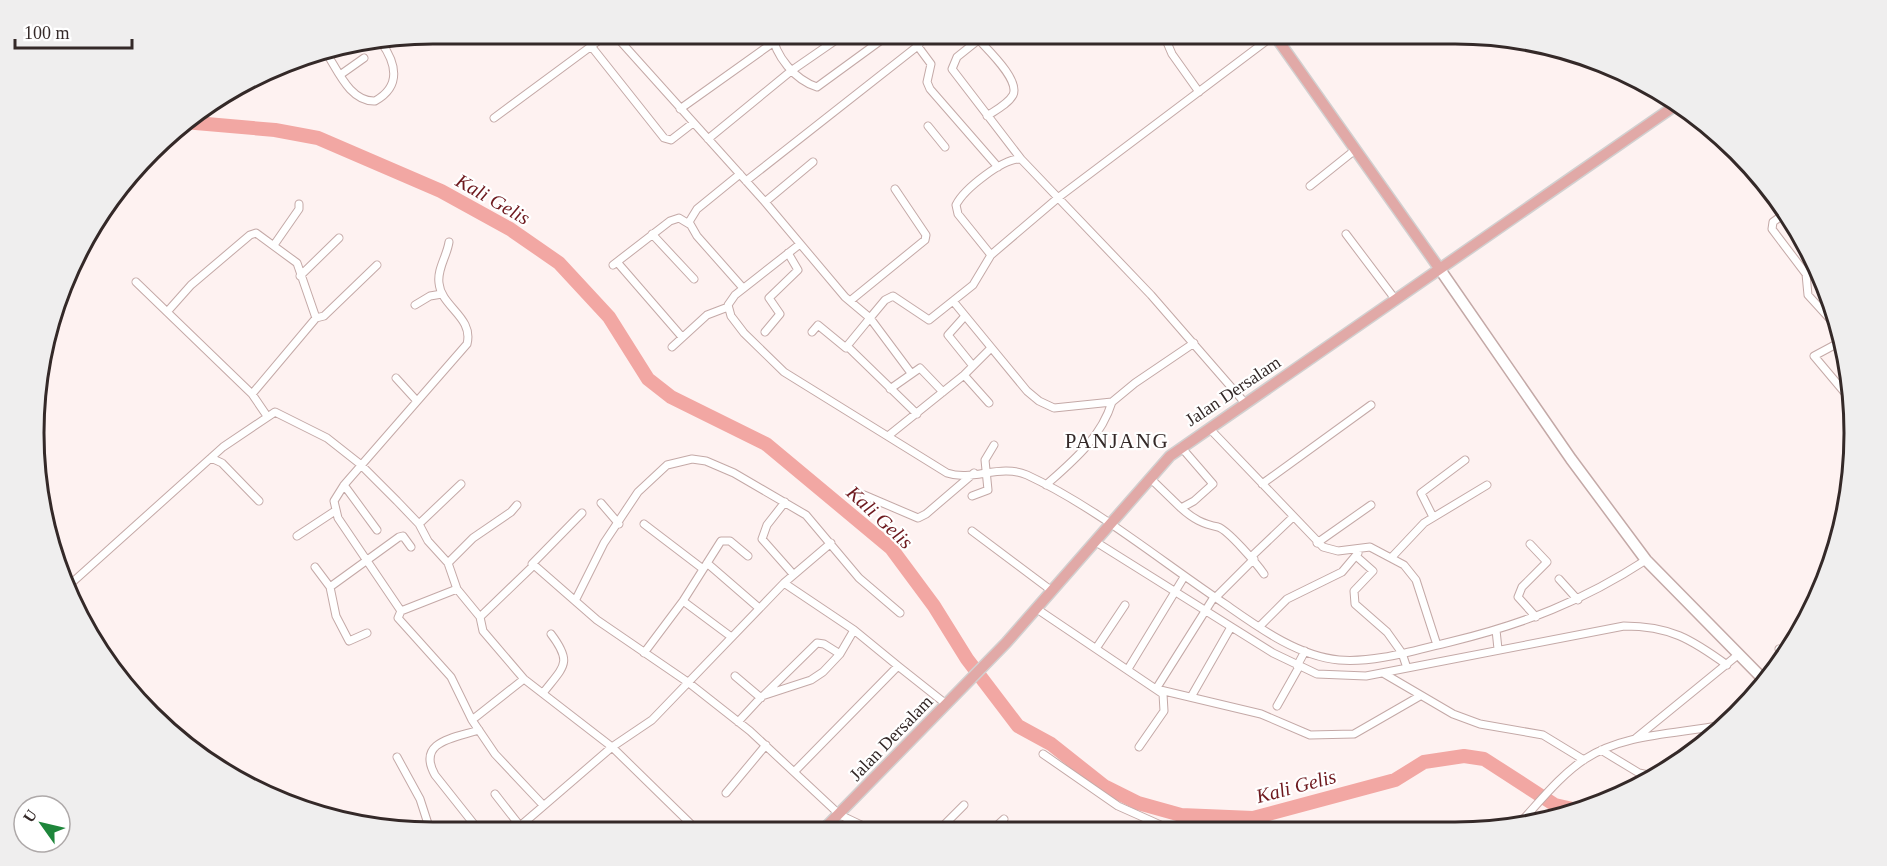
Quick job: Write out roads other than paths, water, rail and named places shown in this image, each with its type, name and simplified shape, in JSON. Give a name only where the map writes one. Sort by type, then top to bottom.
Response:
[{"type":"main road","points":[[1281,44],[1571,459],[1646,560],[1759,675]]},
{"type":"main road","name":"Jalan Dersalam","points":[[832,822],[1006,643],[1150,478],[1181,447],[1670,109]]},
{"type":"street","points":[[494,118],[594,44]]},
{"type":"street","points":[[621,44],[765,202],[850,301],[870,318],[911,373]]},
{"type":"street","points":[[680,109],[771,44]]},
{"type":"street","points":[[775,44],[791,71],[817,87],[876,44]]},
{"type":"street","points":[[708,139],[791,71],[830,44]]},
{"type":"street","points":[[974,44],[957,57],[952,69],[987,116],[1021,159],[1059,196],[1194,343],[1245,403]]},
{"type":"street","points":[[982,44],[1011,77],[1015,87],[1012,96],[987,116]]},
{"type":"street","points":[[1167,44],[1199,92]]},
{"type":"street","points":[[846,348],[885,300],[892,296],[928,320],[938,315],[975,282],[991,255],[1059,196],[1261,44]]},
{"type":"street","points":[[746,181],[919,45],[931,67],[927,82],[929,88],[998,167]]},
{"type":"street","points":[[591,46],[664,138],[671,140],[693,123]]},
{"type":"street","points":[[329,58],[353,92],[362,99],[372,101],[382,96],[393,82],[395,73],[391,57],[384,47]]},
{"type":"street","points":[[340,75],[364,58]]},
{"type":"street","points":[[928,126],[945,147]]},
{"type":"street","points":[[1310,186],[1354,150]]},
{"type":"street","points":[[991,255],[958,214],[956,206],[961,197],[998,167],[1021,159]]},
{"type":"street","points":[[765,202],[813,162]]},
{"type":"street","points":[[689,224],[691,216],[697,209],[740,174]]},
{"type":"street","points":[[850,301],[926,240],[926,235],[896,189]]},
{"type":"street","points":[[274,245],[299,209],[299,204]]},
{"type":"street","points":[[1779,218],[1773,222],[1772,229],[1806,274],[1808,294],[1824,312]]},
{"type":"street","points":[[682,336],[615,263],[652,234],[676,219],[689,224],[743,288]]},
{"type":"street","points":[[166,312],[191,285],[250,235],[260,234],[297,263],[316,318]]},
{"type":"street","points":[[652,234],[694,279]]},
{"type":"street","points":[[1346,234],[1395,299]]},
{"type":"street","points":[[300,276],[339,238]]},
{"type":"street","points":[[401,610],[335,511],[334,501],[360,464],[463,350],[468,338],[465,322],[442,294],[439,274],[449,242]]},
{"type":"street","points":[[672,347],[707,315],[728,307],[732,299],[743,288],[800,244]]},
{"type":"street","points":[[765,332],[780,314],[769,298],[798,270],[788,254]]},
{"type":"street","points":[[252,394],[316,318],[329,313],[377,265]]},
{"type":"street","points":[[136,282],[252,394],[267,416]]},
{"type":"street","points":[[415,305],[430,296],[442,294]]},
{"type":"street","points":[[953,301],[1027,391],[1045,405],[1060,409],[1112,402]]},
{"type":"street","points":[[728,307],[731,316],[744,333],[784,372],[846,413],[947,473],[955,475],[1013,471],[1046,485],[1109,526],[1183,579],[1215,597],[1259,627],[1305,651],[1347,660],[1403,653],[1496,630],[1578,600],[1646,560]]},
{"type":"street","points":[[965,316],[948,335],[973,366]]},
{"type":"street","points":[[812,332],[819,326],[917,414]]},
{"type":"street","points":[[1046,485],[1086,447],[1101,427],[1112,402],[1135,383],[1194,343]]},
{"type":"street","points":[[1833,346],[1814,356],[1841,388]]},
{"type":"street","points":[[888,436],[964,375],[991,348]]},
{"type":"street","points":[[890,389],[920,368],[943,392]]},
{"type":"street","points":[[964,375],[989,403]]},
{"type":"street","points":[[396,378],[416,400]]},
{"type":"street","points":[[1262,484],[1371,405]]},
{"type":"street","points":[[73,582],[211,458],[274,412],[315,430],[360,464],[419,524],[428,541],[448,563],[457,590],[480,617],[483,631],[524,679],[612,747],[689,822]]},
{"type":"street","points":[[1209,428],[1317,543],[1334,551],[1372,548],[1408,569],[1416,580],[1437,645]]},
{"type":"street","points":[[972,496],[988,490],[985,456],[994,446]]},
{"type":"street","points":[[1181,447],[1213,484],[1194,501],[1181,508]]},
{"type":"street","points":[[211,458],[222,463],[259,501]]},
{"type":"street","points":[[576,599],[604,543],[619,524],[627,506],[638,492],[655,474],[678,460],[692,459],[719,466],[806,515],[859,578],[900,614]]},
{"type":"street","points":[[1433,517],[1420,493],[1465,460]]},
{"type":"street","points":[[864,495],[918,518],[926,514],[974,473]]},
{"type":"street","points":[[1150,478],[1181,508],[1206,526],[1218,527],[1253,558],[1264,574]]},
{"type":"street","points":[[419,524],[461,484]]},
{"type":"street","points":[[344,485],[377,530]]},
{"type":"street","points":[[1391,558],[1419,527],[1487,485]]},
{"type":"street","points":[[785,502],[762,536],[793,574]]},
{"type":"street","points":[[601,503],[619,524]]},
{"type":"street","points":[[448,563],[473,538],[511,512],[517,505]]},
{"type":"street","points":[[1317,543],[1371,505]]},
{"type":"street","points":[[297,536],[335,511]]},
{"type":"street","points":[[480,617],[582,513]]},
{"type":"street","points":[[1156,689],[1204,610],[1293,517]]},
{"type":"street","points":[[644,524],[705,566],[759,608]]},
{"type":"street","points":[[972,531],[1053,591]]},
{"type":"street","points":[[330,587],[402,536],[411,547]]},
{"type":"street","points":[[644,653],[683,601],[723,540],[748,556]]},
{"type":"street","points":[[1097,541],[1231,627],[1298,666],[1317,674],[1341,677],[1383,673],[1498,646],[1624,626],[1647,626],[1683,635],[1727,665]]},
{"type":"street","points":[[525,822],[612,747],[640,730],[689,683],[730,636],[793,574],[831,543]]},
{"type":"street","points":[[1530,544],[1547,562],[1518,595],[1521,604],[1536,617]]},
{"type":"street","points":[[1259,627],[1282,603],[1339,574],[1363,547]]},
{"type":"street","points":[[1356,556],[1373,571],[1354,591],[1355,604],[1382,626],[1403,653],[1406,667]]},
{"type":"street","points":[[532,564],[576,599],[597,620],[689,683],[738,722],[766,745],[840,815],[855,822]]},
{"type":"street","points":[[315,567],[330,587],[336,616],[349,641],[367,633]]},
{"type":"street","points":[[1128,669],[1183,579]]},
{"type":"street","points":[[1559,579],[1578,600]]},
{"type":"street","points":[[784,583],[854,630],[946,704]]},
{"type":"street","points":[[457,590],[401,610],[398,616],[399,621],[451,677],[479,730],[508,770],[543,806]]},
{"type":"street","points":[[683,601],[730,636]]},
{"type":"street","points":[[1097,647],[1125,605]]},
{"type":"street","points":[[1037,609],[1097,647],[1165,698],[1164,711],[1139,747]]},
{"type":"street","points":[[1191,697],[1231,627]]},
{"type":"street","points":[[761,697],[810,680],[823,672],[840,654],[854,630]]},
{"type":"street","points":[[1496,630],[1498,646]]},
{"type":"street","points":[[543,693],[565,659],[564,653],[551,634]]},
{"type":"street","points":[[738,722],[817,643],[824,644],[840,654]]},
{"type":"street","points":[[1277,706],[1305,651]]},
{"type":"street","points":[[1634,739],[1738,654]]},
{"type":"street","points":[[794,772],[898,666]]},
{"type":"street","points":[[1383,673],[1453,714],[1472,721],[1551,738],[1584,760]]},
{"type":"street","points":[[735,676],[761,697]]},
{"type":"street","points":[[472,720],[524,679]]},
{"type":"street","points":[[1156,689],[1261,714],[1310,735],[1354,734],[1420,696]]},
{"type":"street","points":[[1527,816],[1584,760],[1600,750],[1634,739],[1710,727]]},
{"type":"street","points":[[472,822],[435,775],[430,764],[430,753],[435,745],[479,730]]},
{"type":"street","points":[[726,793],[766,745]]},
{"type":"street","points":[[1600,750],[1642,774]]},
{"type":"street","points":[[1043,754],[1119,806],[1154,822]]},
{"type":"street","points":[[397,757],[420,799],[428,822]]},
{"type":"street","points":[[495,794],[517,822]]},
{"type":"street","points":[[947,822],[964,805]]},
{"type":"street","points":[[1001,822],[1004,819]]},
{"type":"waterway","name":"Kali Gelis","points":[[197,123],[275,130],[318,138],[441,191],[510,229],[559,263],[609,317],[648,379],[671,397],[766,444],[891,548],[934,606],[967,659],[1018,726],[1051,744],[1104,786],[1138,803],[1181,815],[1253,818],[1395,780],[1424,762],[1464,756],[1484,759],[1555,805],[1563,807]]},
{"type":"district","name":"PANJANG","points":[[1117,441]]}]
